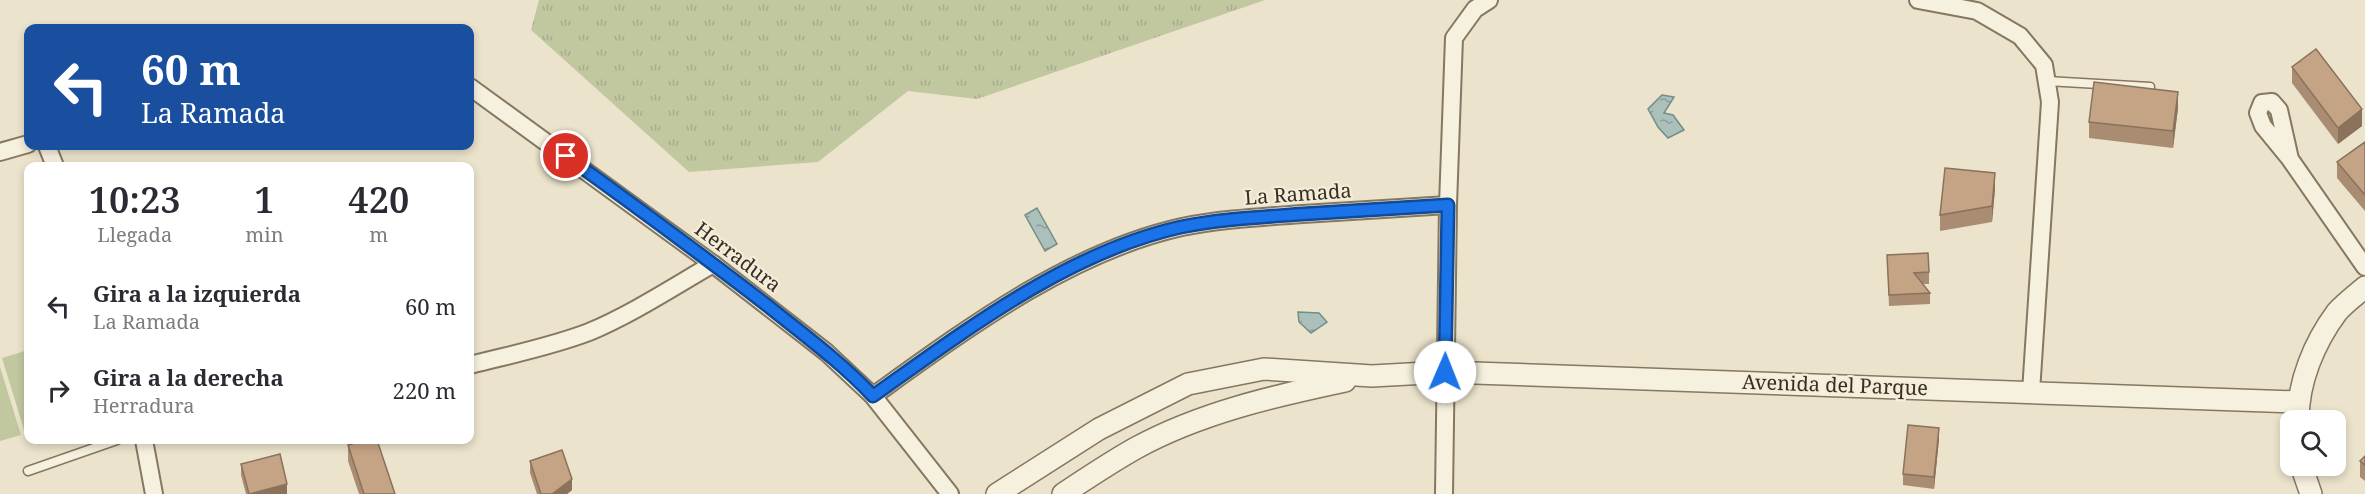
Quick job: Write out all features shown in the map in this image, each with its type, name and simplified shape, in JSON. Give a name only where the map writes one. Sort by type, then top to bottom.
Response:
[{"type":"street","points":[[1444,494],[1448,205],[1454,38],[1475,9],[1489,0]]},
{"type":"street","points":[[1918,0],[1977,11],[2020,36],[2044,65],[2050,102],[2031,392]]},
{"type":"street","name":"Herradura","points":[[474,90],[713,264],[826,352],[873,396],[950,494]]},
{"type":"street","points":[[0,152],[24,145]]},
{"type":"street","points":[[2290,159],[2365,267]]},
{"type":"street","name":"La Ramada","points":[[873,396],[980,320],[1073,267],[1127,244],[1181,227],[1239,218],[1448,205]]},
{"type":"street","points":[[474,364],[550,345],[588,332],[614,320],[713,264]]},
{"type":"street","points":[[2298,410],[2310,357],[2338,311],[2365,287]]},
{"type":"street","name":"Avenida del Parque","points":[[997,494],[1099,429],[1188,384],[1264,369],[1372,376],[1445,372],[2031,392],[2284,410]]},
{"type":"street","name":"Avenida del Parque","points":[[1063,494],[1138,447],[1200,420],[1281,394],[1372,376]]},
{"type":"street","points":[[146,444],[154,494]]},
{"type":"street","points":[[2305,476],[2311,494]]},
{"type":"lane","points":[[2047,81],[2150,87]]},
{"type":"lane","points":[[28,471],[106,444]]},
{"type":"green space","points":[[539,0],[1265,0],[977,99],[908,91],[818,162],[689,172],[531,30]]},
{"type":"green space","points":[[24,351],[24,430],[2,358]]},
{"type":"green space","points":[[0,367],[21,435],[0,441]]},
{"type":"water","points":[[1662,95],[1674,97],[1664,113],[1673,115],[1684,130],[1668,138],[1658,127],[1648,109]]},
{"type":"water","points":[[1037,208],[1057,244],[1045,251],[1025,215]]},
{"type":"water","points":[[1298,312],[1319,313],[1327,322],[1311,333],[1299,322]]},
{"type":"building","points":[[2316,49],[2362,109],[2338,128],[2292,67]]},
{"type":"building","points":[[2094,82],[2178,92],[2173,131],[2089,122]]},
{"type":"building","points":[[2365,142],[2365,195],[2337,162]]},
{"type":"building","points":[[1945,168],[1995,173],[1992,206],[1940,215]]},
{"type":"building","points":[[1928,253],[1929,272],[1914,273],[1930,293],[1889,295],[1887,255]]},
{"type":"building","points":[[1908,425],[1939,428],[1934,477],[1903,474]]},
{"type":"building","points":[[378,444],[395,494],[364,494],[348,445]]},
{"type":"building","points":[[562,450],[572,479],[552,494],[541,494],[530,461]]},
{"type":"building","points":[[280,454],[287,484],[249,494],[241,464]]},
{"type":"route","points":[[566,156],[789,322],[859,381],[873,396],[980,320],[1073,267],[1127,244],[1181,227],[1239,218],[1448,205],[1445,372]]}]
